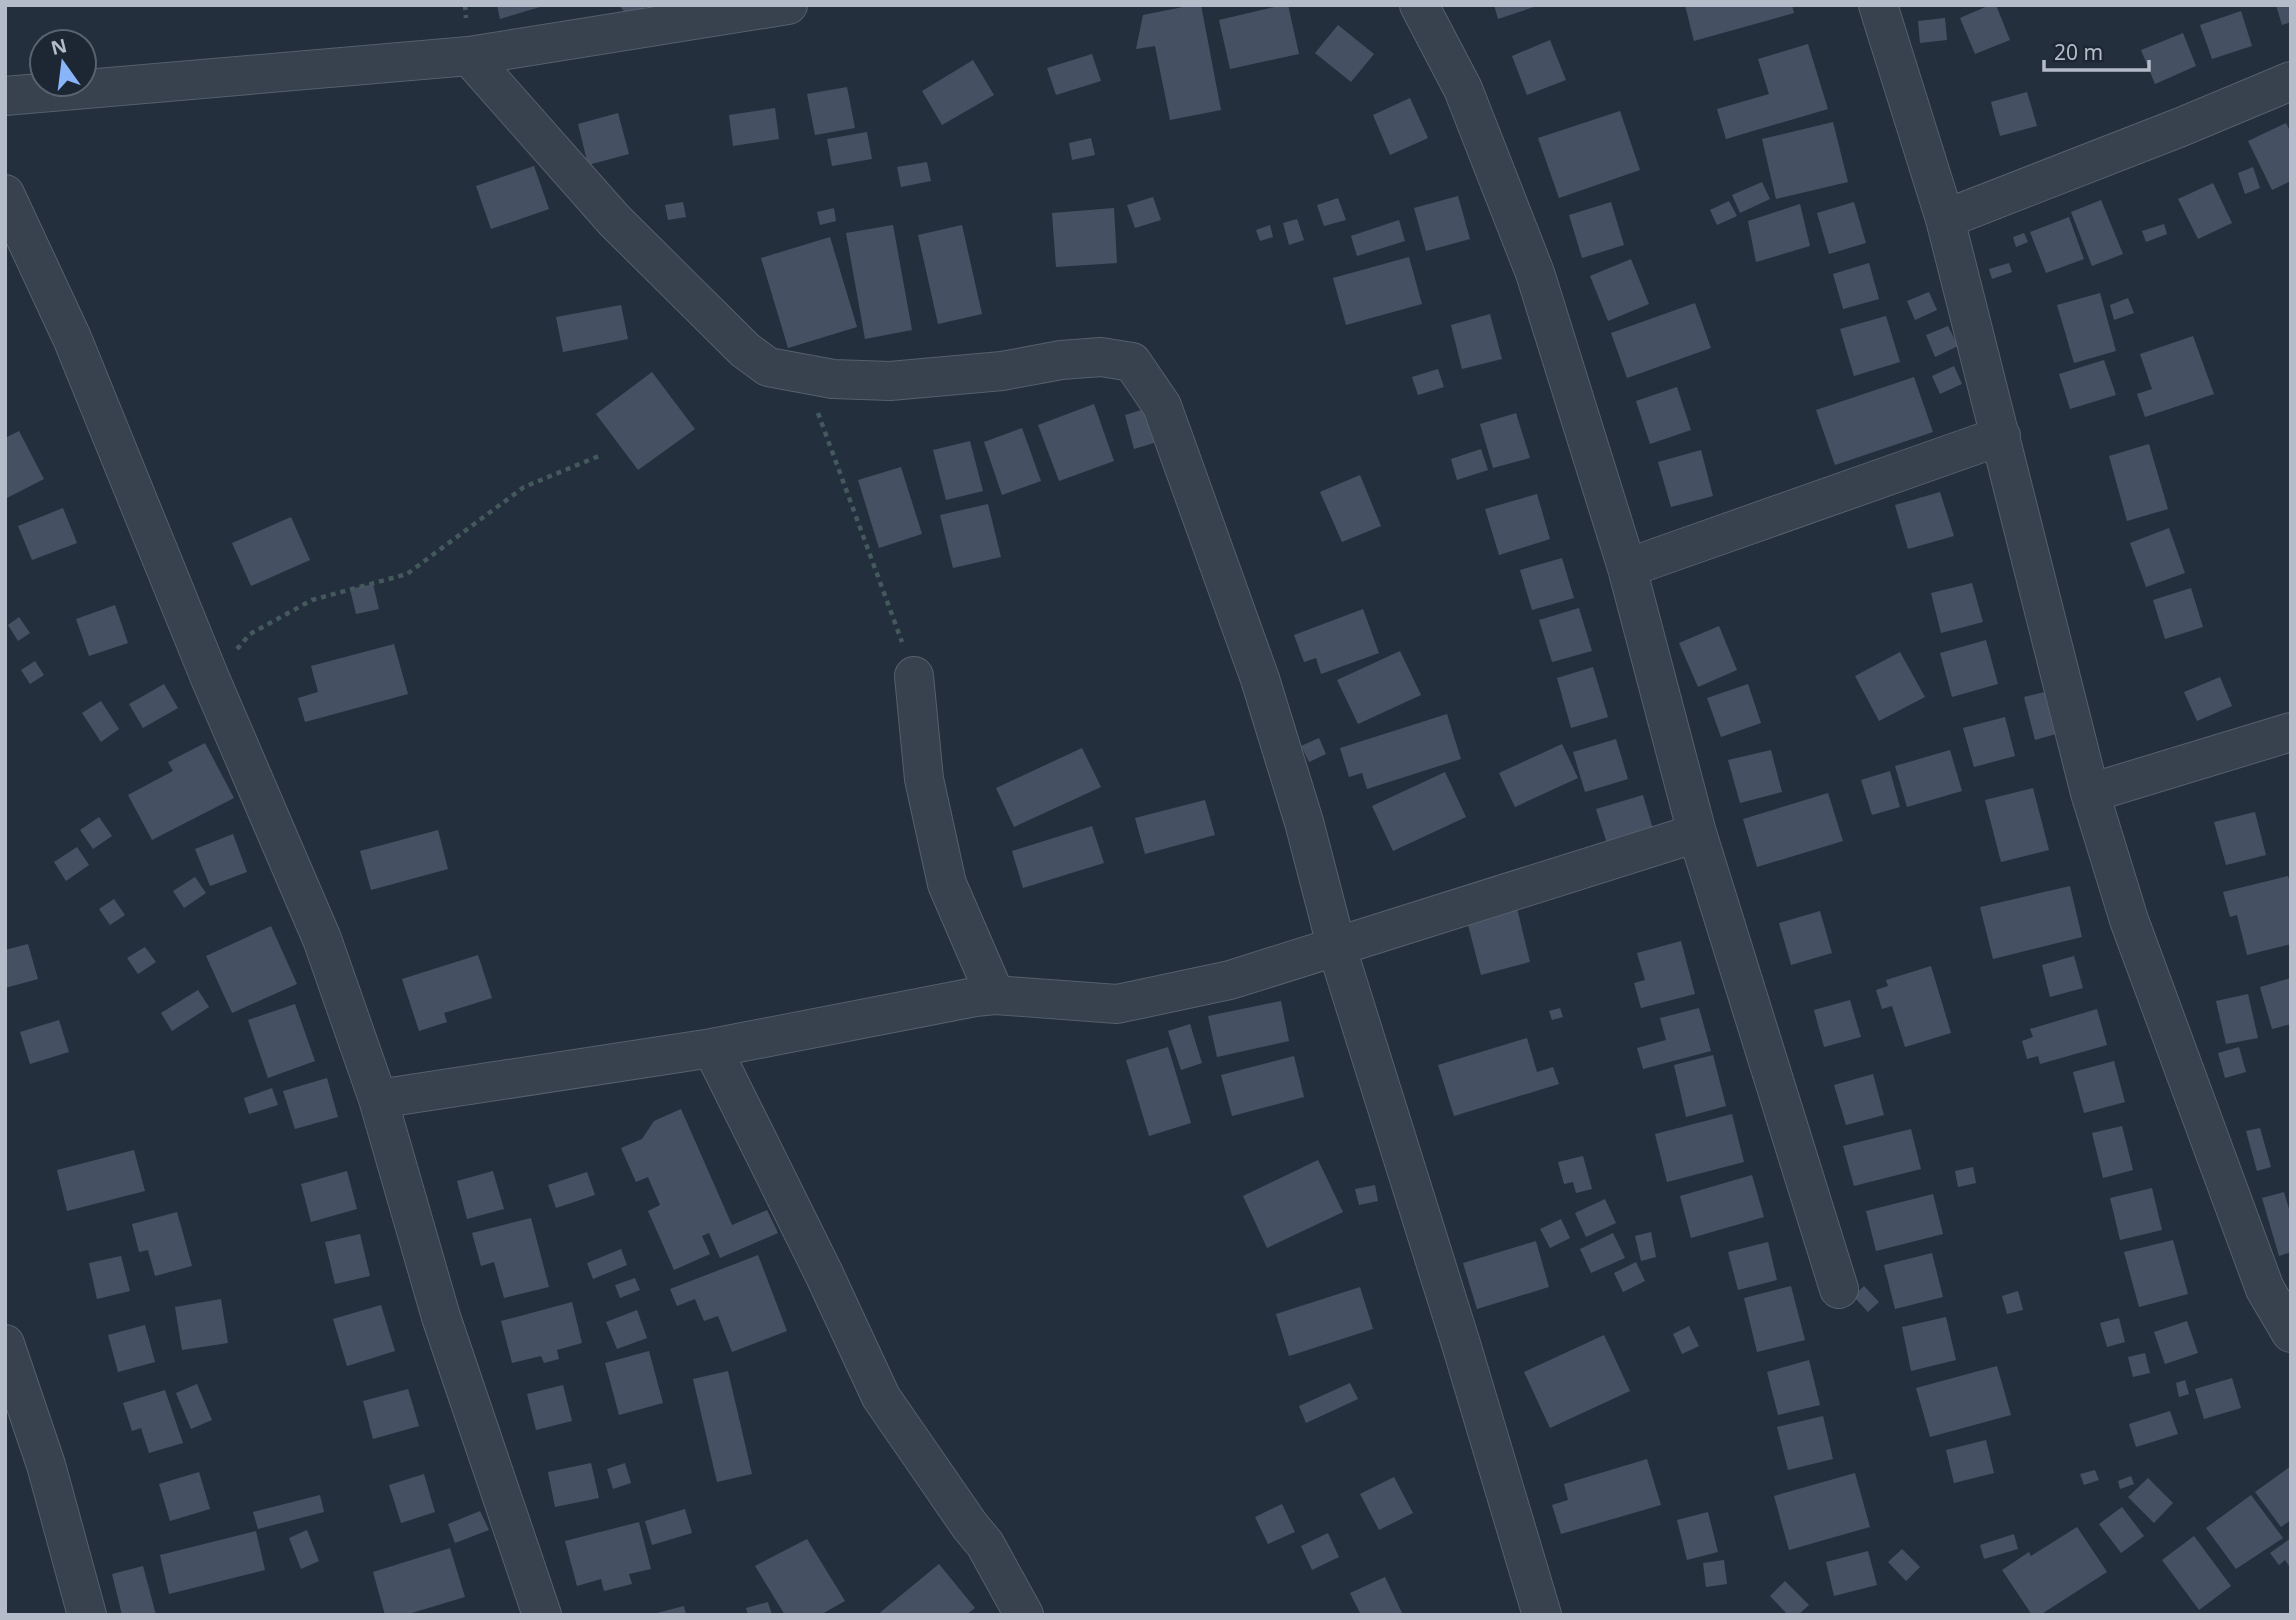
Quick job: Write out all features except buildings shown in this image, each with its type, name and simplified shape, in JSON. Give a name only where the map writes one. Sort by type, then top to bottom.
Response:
[{"type":"street","points":[[5,96],[469,56],[788,5]]},
{"type":"street","points":[[1419,5],[1463,89],[1535,273],[1626,568],[1697,833],[1839,1289]]},
{"type":"street","points":[[1878,5],[1945,219],[2091,793],[2129,920],[2265,1289],[2291,1333]]},
{"type":"street","points":[[469,56],[614,220],[745,350],[768,368],[833,379],[890,381],[1002,371],[1074,359],[1101,357],[1132,362],[1162,406],[1260,679],[1304,822],[1336,946],[1461,1344],[1542,1615]]},
{"type":"street","points":[[1945,219],[2291,81]]},
{"type":"street","points":[[5,194],[72,338],[210,678],[322,939],[378,1099],[441,1317],[542,1615]]},
{"type":"street","points":[[1626,568],[2001,436]]},
{"type":"street","points":[[914,676],[924,779],[947,884],[995,995]]},
{"type":"street","points":[[2091,793],[2291,732]]},
{"type":"street","points":[[378,1099],[712,1048],[975,996],[995,995],[1117,1004],[1230,980],[1697,833]]},
{"type":"street","points":[[712,1048],[824,1274],[881,1397],[985,1544],[1024,1615]]},
{"type":"street","points":[[5,1344],[46,1465],[87,1615]]},
{"type":"path","points":[[802,374],[831,444],[914,676]]},
{"type":"path","points":[[210,678],[250,634],[312,600],[407,574],[524,487],[599,456]]}]
